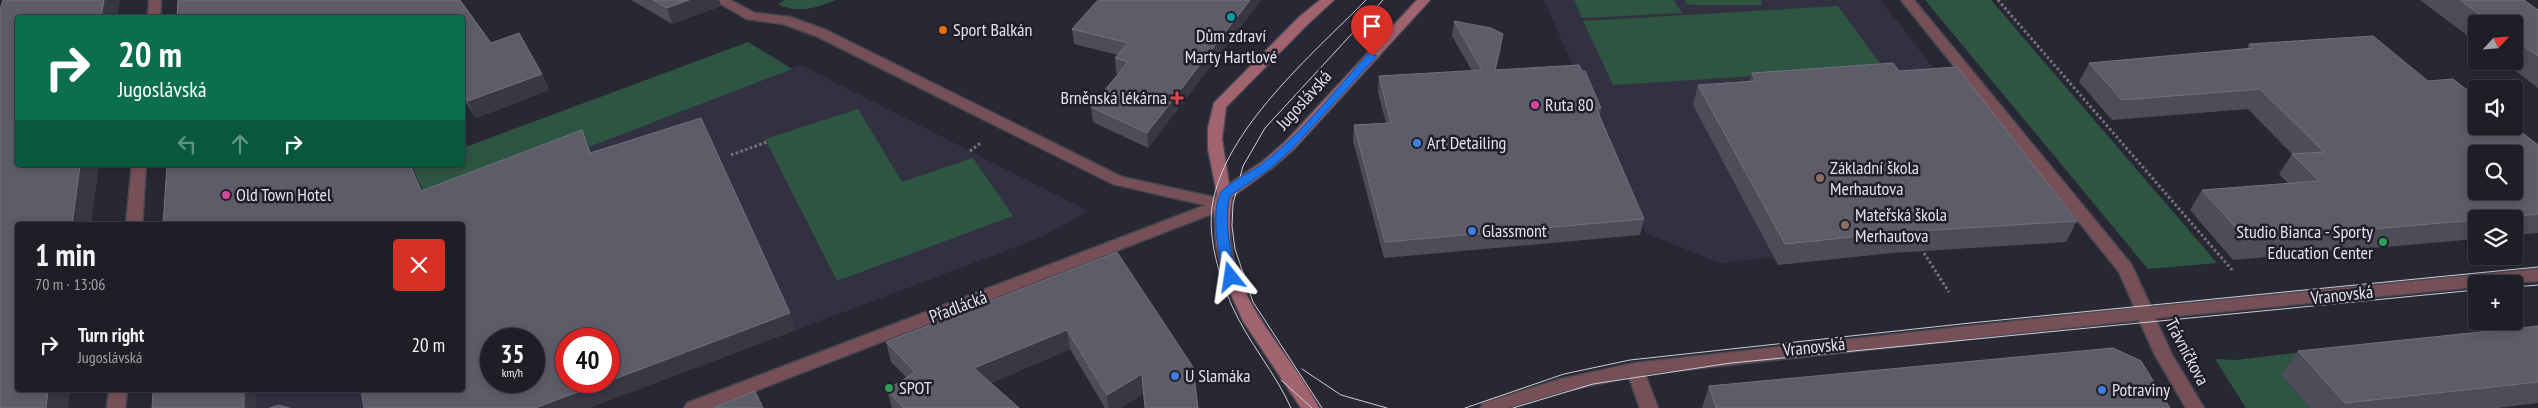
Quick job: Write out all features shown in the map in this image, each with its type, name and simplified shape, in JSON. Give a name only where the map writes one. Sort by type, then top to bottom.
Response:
[{"type":"street","points":[[154,15],[155,0]]},
{"type":"street","points":[[720,0],[752,16],[785,20],[821,33],[1118,181],[1224,199]]},
{"type":"street","points":[[1310,408],[1242,304],[1225,256],[1224,199],[1214,141],[1216,119],[1220,106],[1303,21],[1328,0]]},
{"type":"street","name":"Jugoslávská","points":[[1224,199],[1289,146],[1424,0]]},
{"type":"street","points":[[1907,0],[2125,268],[2132,278],[2145,314]]},
{"type":"street","points":[[134,222],[139,167]]},
{"type":"street","name":"Přadlácká","points":[[693,408],[1224,199]]},
{"type":"street","name":"Vranovská","points":[[1489,408],[1534,391],[1635,368],[2068,320],[2538,275]]},
{"type":"street","name":"Trávníčkova","points":[[2145,314],[2166,363],[2195,408]]},
{"type":"street","points":[[1635,368],[1649,408]]},
{"type":"street","points":[[116,408],[118,392]]},
{"type":"path","points":[[1998,0],[2233,271]]},
{"type":"path","points":[[731,154],[767,142]]},
{"type":"path","points":[[1924,252],[1950,292]]},
{"type":"shaded area","name":"Základní škola Merhautova","points":[[1544,0],[1881,0],[2066,242],[1892,253],[1778,265],[1774,257],[1719,263],[1646,233]]},
{"type":"shaded area","points":[[748,42],[791,68],[801,65],[1088,211],[1042,237],[590,408],[167,408],[168,392],[465,392],[465,222],[261,222],[412,167],[465,167],[465,147]]},
{"type":"green space","points":[[785,0],[836,0],[807,9],[792,9],[778,4]]},
{"type":"green space","points":[[1574,0],[1674,0],[1682,13],[1582,18]]},
{"type":"green space","points":[[1685,0],[1761,0],[1762,5],[1694,5],[1687,4]]},
{"type":"green space","points":[[1925,0],[1991,0],[2217,263],[2148,269]]},
{"type":"green space","points":[[1838,6],[1883,68],[1613,85],[1583,21]]},
{"type":"green space","points":[[748,42],[792,69],[430,208],[274,217],[412,167],[465,167],[465,147]]},
{"type":"green space","points":[[858,109],[902,182],[973,158],[1013,216],[837,281],[765,139]]},
{"type":"green space","points":[[2318,350],[2281,375],[2310,408],[2246,408],[2215,359],[2236,360]]},
{"type":"building","points":[[3,0],[104,0],[102,15],[15,15],[15,167],[80,167],[72,222],[15,222],[15,392],[48,392],[46,408],[0,408],[0,10]]},
{"type":"building","points":[[178,0],[460,0],[491,43],[519,33],[542,74],[468,101],[465,97],[465,15],[177,15]]},
{"type":"building","points":[[653,0],[689,0],[667,8]]},
{"type":"building","points":[[1098,0],[1250,0],[1147,133],[1091,107],[1128,62],[1115,58],[1128,43],[1072,29]]},
{"type":"building","points":[[2460,0],[2524,0],[2538,10],[2538,56],[2523,45],[2523,15],[2481,15]]},
{"type":"building","points":[[1454,21],[1491,28],[1503,34],[1495,70],[1579,65],[1582,71],[1585,71],[1601,108],[1596,108],[1644,219],[1385,242],[1354,125],[1391,123],[1379,76],[1482,70]]},
{"type":"building","points":[[2373,36],[2428,81],[2453,79],[2468,91],[2468,135],[2523,135],[2523,133],[2538,145],[2538,214],[2523,215],[2523,210],[2468,210],[2468,221],[2247,240],[2202,190],[2319,181],[2292,154],[2324,152],[2260,89],[2122,100],[2089,63],[2254,48],[2249,44]]},
{"type":"building","points":[[1893,63],[1899,71],[1957,67],[2077,221],[1901,232],[1785,244],[1698,85],[1756,81],[1752,73]]},
{"type":"building","points":[[701,118],[790,313],[620,377],[620,328],[555,328],[555,393],[575,393],[535,408],[364,408],[361,392],[465,392],[465,222],[163,222],[167,167],[411,167],[421,191],[582,130],[590,153]]},
{"type":"building","points":[[1117,252],[1193,367],[1198,408],[1145,408],[1142,374],[1107,395],[1067,330],[974,368],[1019,408],[904,408],[887,390],[915,372],[886,342]]},
{"type":"building","points":[[2538,326],[2538,382],[2345,403],[2298,351],[2500,330],[2523,330],[2523,328]]},
{"type":"building","points":[[2113,348],[2141,361],[2170,408],[1716,408],[1709,386]]},
{"type":"building","points":[[755,391],[763,408],[713,408]]},
{"type":"building","points":[[153,392],[244,392],[244,408],[152,408]]},
{"type":"building","points":[[279,405],[289,408],[270,408]]},
{"type":"tram line","points":[[1291,408],[1238,319],[1227,294],[1213,245],[1212,207],[1220,178],[1233,150],[1252,122],[1297,69],[1366,0]]},
{"type":"tram line","points":[[1322,408],[1253,302],[1235,249],[1232,226],[1233,204],[1243,166],[1265,128],[1383,0]]},
{"type":"tram line","points":[[1465,408],[1564,374],[1630,360],[1970,323],[2538,267]]},
{"type":"tram line","points":[[2523,286],[2538,285]]},
{"type":"tram line","points":[[1513,408],[1593,384],[1731,363],[2468,291]]},
{"type":"tram line","points":[[1302,369],[1341,395],[1387,408]]},
{"type":"tram line","points":[[1281,380],[1312,408]]},
{"type":"place","name":"Dům zdraví Marty Hartlové","points":[[1231,17]]},
{"type":"place","name":"Sport Balkán","points":[[943,30]]},
{"type":"place","name":"Brněnská lékárna","points":[[1177,98]]},
{"type":"place","name":"Ruta 80","points":[[1535,105]]},
{"type":"place","name":"Art Detailing","points":[[1417,143]]},
{"type":"place","name":"Základní škola Merhautova","points":[[1820,178]]},
{"type":"place","name":"Old Town Hotel","points":[[226,195]]},
{"type":"place","name":"Mateřská škola Merhautova","points":[[1845,225]]},
{"type":"place","name":"Glassmont","points":[[1472,231]]},
{"type":"place","name":"Studio Bianca - Sporty Education Center","points":[[2383,242]]},
{"type":"place","name":"U Slamáka","points":[[1175,376]]},
{"type":"place","name":"SPOT","points":[[889,388]]},
{"type":"place","name":"Potraviny","points":[[2102,390]]},
{"type":"route","points":[[1231,277],[1225,256],[1223,239],[1222,204],[1225,194],[1267,165],[1289,146],[1372,56]]}]
